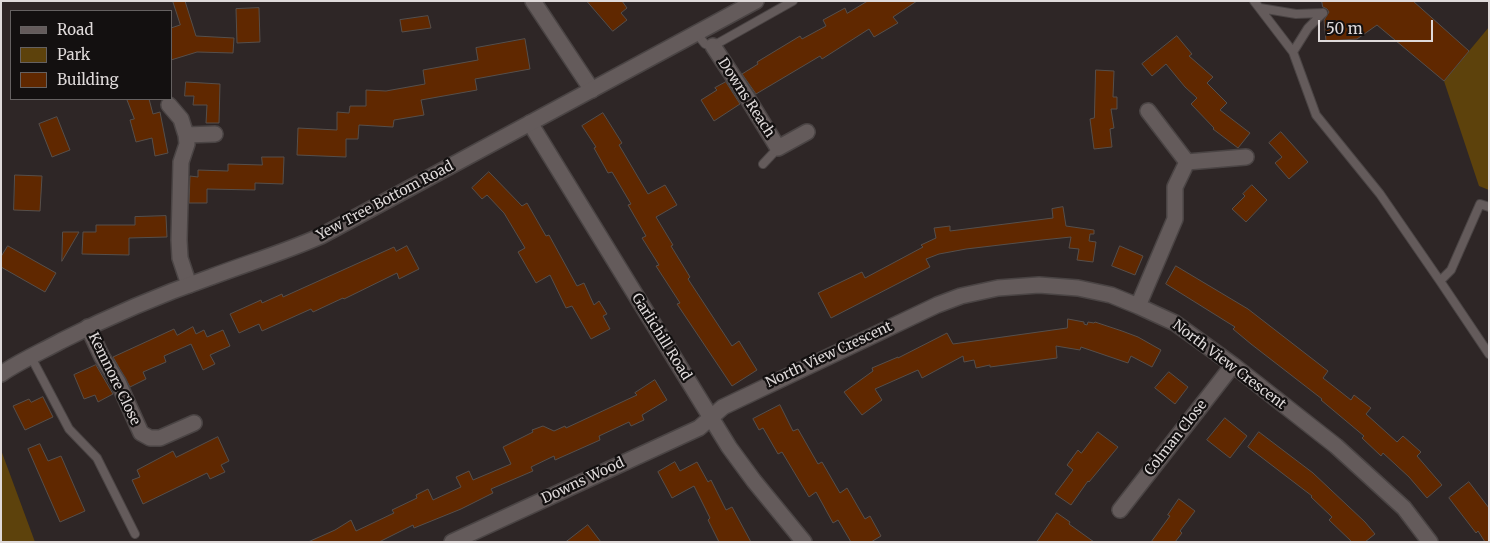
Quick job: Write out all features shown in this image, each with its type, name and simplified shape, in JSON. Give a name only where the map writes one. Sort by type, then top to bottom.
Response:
[{"type":"street","points":[[532,1],[592,90]]},
{"type":"street","name":"Yew Tree Bottom Road","points":[[1,374],[88,327],[143,302],[321,236],[756,1]]},
{"type":"street","name":"Downs Reach","points":[[713,46],[778,148],[807,132]]},
{"type":"street","points":[[169,105],[181,119],[186,135],[186,144],[181,162],[178,240],[180,258],[189,285]]},
{"type":"street","points":[[1148,112],[1187,162]]},
{"type":"street","name":"Garlichill Road","points":[[530,123],[729,447],[804,542]]},
{"type":"street","points":[[186,135],[215,134]]},
{"type":"street","points":[[1187,162],[1246,157]]},
{"type":"street","points":[[1138,306],[1175,219],[1175,187],[1187,162]]},
{"type":"street","name":"North View Crescent","points":[[711,416],[723,406],[794,371],[960,296],[998,288],[1039,285],[1078,288],[1103,293],[1175,323],[1336,446],[1371,476],[1404,508],[1430,542]]},
{"type":"street","name":"Kemnore Close","points":[[88,327],[102,357],[118,382],[141,434],[150,438],[160,438],[194,422]]},
{"type":"street","name":"Colman Close","points":[[1120,510],[1233,366]]},
{"type":"street","name":"Downs Wood","points":[[452,542],[699,428],[711,416]]},
{"type":"lane","points":[[697,34],[705,44],[713,46],[793,1]]},
{"type":"lane","points":[[1257,4],[1292,52],[1316,116],[1380,194],[1487,349]]},
{"type":"lane","points":[[1257,4],[1296,14],[1323,13],[1308,28],[1292,52]]},
{"type":"lane","points":[[763,164],[778,148]]},
{"type":"lane","points":[[1440,281],[1452,270],[1480,204],[1489,207]]},
{"type":"lane","points":[[31,357],[69,429],[97,458],[135,534]]},
{"type":"green space","points":[[1489,27],[1489,190],[1479,186],[1444,81]]},
{"type":"green space","points":[[1,450],[35,542],[1,542]]},
{"type":"building","points":[[173,1],[185,1],[196,36],[234,38],[233,53],[197,52],[172,60],[172,28],[180,25]]},
{"type":"building","points":[[587,1],[622,1],[627,8],[621,13],[627,20],[613,31]]},
{"type":"building","points":[[868,1],[917,1],[893,17],[898,23],[874,37],[869,29],[822,59],[820,56],[756,94],[742,74],[758,64],[757,62],[800,36],[802,39],[826,26],[823,20],[845,8],[847,13]]},
{"type":"building","points":[[1322,1],[1413,1],[1469,51],[1444,81],[1377,25],[1357,39],[1326,41],[1324,20],[1329,12],[1323,7]]},
{"type":"building","points":[[259,8],[260,42],[237,43],[236,9]]},
{"type":"building","points":[[428,16],[431,28],[402,32],[400,20]]},
{"type":"building","points":[[1177,36],[1192,54],[1189,56],[1213,77],[1207,83],[1227,103],[1220,110],[1250,133],[1238,148],[1213,129],[1191,104],[1197,98],[1166,64],[1152,76],[1142,64]]},
{"type":"building","points":[[525,39],[530,69],[475,79],[477,90],[421,100],[424,115],[394,120],[393,127],[359,125],[358,139],[346,139],[346,157],[297,155],[298,128],[337,130],[337,112],[349,113],[350,106],[366,106],[366,90],[386,91],[425,84],[423,70],[478,60],[476,48]]},
{"type":"building","points":[[1096,70],[1114,71],[1113,97],[1117,97],[1117,109],[1111,109],[1114,128],[1110,129],[1112,147],[1094,149],[1090,119],[1094,118]]},
{"type":"building","points":[[186,82],[220,84],[219,123],[206,123],[207,105],[193,105],[194,96],[185,96]]},
{"type":"building","points":[[726,82],[740,104],[714,121],[701,100],[717,90],[715,88]]},
{"type":"building","points":[[127,100],[149,100],[153,114],[160,112],[168,153],[155,156],[152,138],[136,142],[130,120],[134,119]]},
{"type":"building","points":[[603,113],[622,143],[619,145],[648,194],[665,185],[677,205],[656,217],[690,277],[688,279],[732,346],[739,341],[757,370],[732,386],[677,304],[680,303],[656,266],[659,265],[642,238],[646,236],[628,205],[631,204],[612,172],[608,173],[594,148],[596,147],[582,126]]},
{"type":"building","points":[[57,117],[70,150],[52,157],[39,124]]},
{"type":"building","points":[[1281,132],[1308,162],[1289,179],[1275,163],[1282,157],[1269,143]]},
{"type":"building","points":[[262,157],[284,157],[283,184],[255,183],[255,190],[207,189],[207,203],[189,203],[190,176],[198,177],[198,170],[228,171],[228,164],[262,165]]},
{"type":"building","points":[[489,172],[522,206],[527,203],[546,236],[549,235],[577,286],[584,283],[594,305],[599,301],[607,314],[603,316],[610,329],[591,339],[572,306],[566,308],[550,275],[536,283],[518,252],[525,248],[504,213],[487,195],[482,199],[472,188]]},
{"type":"building","points":[[15,175],[42,176],[40,211],[14,210]]},
{"type":"building","points":[[1252,185],[1267,200],[1246,222],[1232,209],[1245,196],[1243,194]]},
{"type":"building","points":[[1063,207],[1066,226],[1094,230],[1094,234],[1090,234],[1089,241],[1096,242],[1093,262],[1077,260],[1079,249],[1069,248],[1071,237],[1042,240],[939,254],[926,259],[930,267],[831,318],[818,293],[862,272],[865,278],[923,247],[921,245],[936,238],[934,228],[950,226],[950,231],[1053,218],[1052,209]]},
{"type":"building","points":[[166,216],[167,237],[129,238],[129,255],[82,254],[83,232],[96,232],[96,225],[135,225],[135,217]]},
{"type":"building","points":[[63,232],[79,232],[62,261]]},
{"type":"building","points":[[8,246],[56,273],[45,292],[1,267],[1,257]]},
{"type":"building","points":[[407,246],[419,269],[399,279],[397,273],[344,299],[313,312],[311,309],[262,331],[259,324],[239,333],[230,314],[261,300],[262,303],[282,294],[283,297],[394,247],[396,251]]},
{"type":"building","points":[[1120,246],[1143,256],[1135,275],[1112,266]]},
{"type":"building","points":[[1176,266],[1248,309],[1328,371],[1323,378],[1351,400],[1354,395],[1371,408],[1366,414],[1397,442],[1403,436],[1421,452],[1417,456],[1442,485],[1427,498],[1409,477],[1383,453],[1381,456],[1362,438],[1364,436],[1322,399],[1233,329],[1235,327],[1166,284]]},
{"type":"building","points":[[1068,319],[1084,322],[1087,325],[1088,322],[1095,322],[1122,331],[1138,337],[1161,350],[1152,367],[1131,356],[1128,363],[1081,347],[1080,350],[1056,346],[1057,358],[990,367],[990,365],[976,368],[974,360],[964,362],[963,356],[922,378],[918,370],[875,389],[882,400],[862,415],[844,392],[873,371],[872,368],[898,358],[947,333],[953,344],[1067,328]]},
{"type":"building","points":[[193,327],[196,334],[204,330],[207,337],[223,330],[230,346],[210,355],[215,364],[203,370],[191,344],[164,356],[166,362],[143,372],[146,379],[130,387],[113,357],[174,329],[177,335]]},
{"type":"building","points":[[96,365],[113,394],[98,402],[95,395],[84,399],[74,375]]},
{"type":"building","points":[[1169,372],[1188,387],[1175,404],[1155,388]]},
{"type":"building","points":[[655,380],[667,400],[642,415],[644,420],[631,426],[629,422],[599,436],[600,440],[555,460],[554,456],[531,467],[533,471],[491,489],[493,493],[461,509],[414,528],[413,525],[379,542],[308,542],[335,530],[351,520],[356,531],[394,513],[392,510],[417,498],[416,495],[428,489],[433,500],[461,487],[456,477],[469,471],[473,480],[511,464],[503,447],[533,432],[532,430],[543,426],[554,431],[565,426],[566,428],[637,395],[635,393]]},
{"type":"building","points":[[43,397],[53,417],[25,430],[13,406],[29,399],[31,402]]},
{"type":"building","points":[[780,405],[793,431],[798,429],[818,464],[822,462],[840,493],[847,488],[865,519],[870,516],[881,536],[871,542],[851,542],[838,520],[833,523],[816,492],[809,497],[782,452],[778,454],[763,428],[759,430],[753,419]]},
{"type":"building","points":[[1225,418],[1247,436],[1230,458],[1207,440]]},
{"type":"building","points":[[1098,432],[1118,447],[1088,481],[1071,505],[1055,494],[1073,470],[1067,465],[1078,450],[1081,453]]},
{"type":"building","points":[[1259,432],[1313,473],[1365,522],[1375,534],[1365,542],[1352,542],[1329,520],[1332,517],[1312,496],[1248,447]]},
{"type":"building","points":[[218,437],[229,461],[221,465],[225,472],[210,479],[207,473],[143,504],[132,480],[140,477],[137,470],[173,451],[176,457]]},
{"type":"building","points":[[40,444],[48,461],[61,456],[85,511],[60,522],[28,449]]},
{"type":"building","points":[[675,462],[680,471],[697,462],[708,482],[711,480],[726,510],[732,507],[751,542],[719,542],[708,520],[710,518],[694,486],[672,498],[658,472]]},
{"type":"building","points":[[1469,482],[1489,508],[1489,542],[1485,542],[1478,531],[1476,533],[1449,498]]},
{"type":"building","points":[[1179,499],[1195,511],[1180,531],[1182,533],[1175,542],[1151,542],[1170,516],[1168,515]]},
{"type":"building","points":[[1057,513],[1070,522],[1069,524],[1094,542],[1037,542]]},
{"type":"building","points":[[588,525],[601,542],[566,542]]}]
